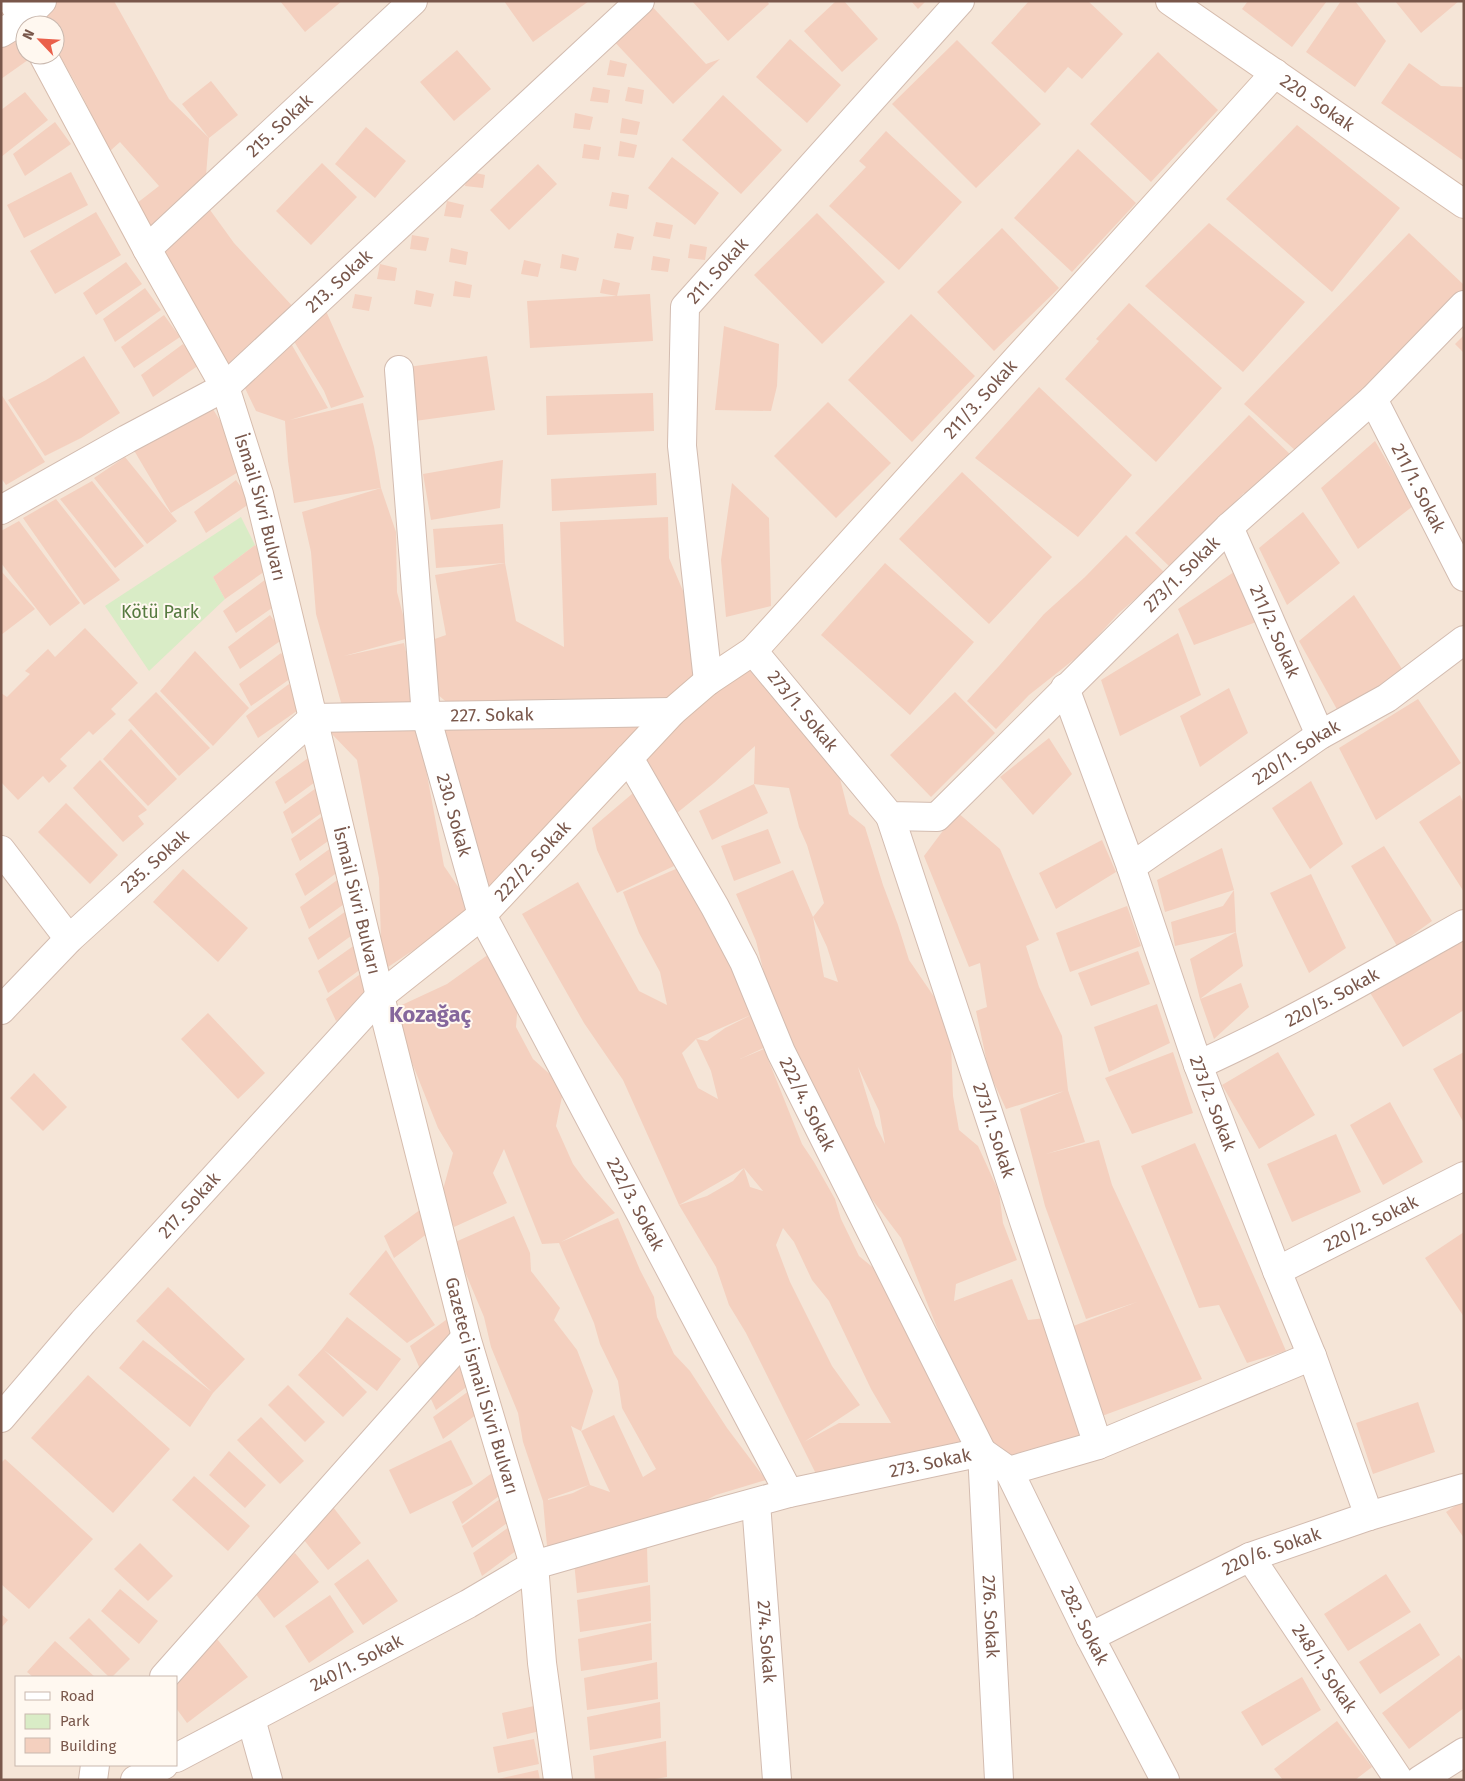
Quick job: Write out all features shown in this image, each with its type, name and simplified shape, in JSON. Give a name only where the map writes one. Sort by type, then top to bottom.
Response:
[{"type":"street","name":"215. Sokak","points":[[147,249],[412,1]]},
{"type":"street","name":"213. Sokak","points":[[3,504],[225,387],[640,1]]},
{"type":"street","name":"211. Sokak","points":[[708,680],[682,446],[685,308],[960,1]]},
{"type":"street","name":"220. Sokak","points":[[1170,1],[1460,199]]},
{"type":"street","name":"İsmail Sivri Bulvarı","points":[[48,65],[147,249],[225,387],[259,494],[380,996]]},
{"type":"street","name":"211/3. Sokak","points":[[672,712],[708,680],[753,651],[1275,73]]},
{"type":"street","name":"273/1. Sokak","points":[[890,816],[937,817],[1229,527],[1373,399],[1464,305]]},
{"type":"street","name":"230. Sokak","points":[[399,370],[426,716],[482,915]]},
{"type":"street","name":"211/1. Sokak","points":[[1373,399],[1464,577]]},
{"type":"street","name":"211/2. Sokak","points":[[1229,527],[1320,735]]},
{"type":"street","name":"220/1. Sokak","points":[[1131,867],[1320,735],[1387,698],[1464,640]]},
{"type":"street","name":"273/1. Sokak","points":[[753,651],[890,816],[1098,1445]]},
{"type":"street","name":"273/2. Sokak","points":[[1065,688],[1131,867],[1198,1065],[1277,1271],[1312,1356],[1369,1516]]},
{"type":"street","name":"227. Sokak","points":[[313,718],[672,712]]},
{"type":"street","name":"222/2. Sokak","points":[[380,996],[482,915],[672,712]]},
{"type":"street","name":"235. Sokak","points":[[1,1010],[69,939],[313,718]]},
{"type":"street","name":"222/4. Sokak","points":[[629,758],[715,907],[744,962],[781,1052],[982,1452]]},
{"type":"street","points":[[1,850],[69,939]]},
{"type":"street","name":"222/3. Sokak","points":[[482,915],[789,1493]]},
{"type":"street","name":"220/5. Sokak","points":[[1198,1065],[1352,988],[1464,924]]},
{"type":"street","name":"Gazeteci İsmail Sivri Bulvarı","points":[[380,996],[466,1337],[534,1565],[542,1663],[558,1780]]},
{"type":"street","name":"217. Sokak","points":[[1,1418],[82,1322],[380,996]]},
{"type":"street","name":"220/2. Sokak","points":[[1277,1271],[1464,1176]]},
{"type":"street","points":[[165,1676],[466,1337]]},
{"type":"street","points":[[1009,1471],[1098,1445],[1312,1356]]},
{"type":"street","name":"273. Sokak","points":[[534,1565],[789,1493],[982,1452],[1009,1471]]},
{"type":"street","name":"276. Sokak","points":[[982,1452],[999,1780]]},
{"type":"street","name":"282. Sokak","points":[[1009,1471],[1090,1637],[1164,1780]]},
{"type":"street","name":"220/6. Sokak","points":[[1090,1637],[1250,1557],[1369,1516],[1464,1488]]},
{"type":"street","name":"274. Sokak","points":[[756,1503],[777,1780]]},
{"type":"street","name":"248/1. Sokak","points":[[1250,1557],[1399,1780]]},
{"type":"street","name":"240/1. Sokak","points":[[178,1757],[468,1604],[534,1565]]},
{"type":"street","points":[[251,1718],[268,1780]]},
{"type":"street","points":[[1420,1780],[1464,1752]]},
{"type":"street","points":[[93,1780],[95,1766]]},
{"type":"street","points":[[135,1780],[162,1766]]},
{"type":"shaded area","points":[[1,1],[1464,1],[1464,1780],[1,1780]]},
{"type":"green space","name":"Kötü Park","points":[[241,517],[255,545],[213,577],[225,599],[149,671],[105,606]]},
{"type":"building","points":[[54,1],[114,1],[169,99],[209,138],[205,188],[151,235],[132,207],[159,186],[120,142],[110,151],[65,65],[65,15],[40,15]]},
{"type":"building","points":[[280,1],[342,1],[305,32]]},
{"type":"building","points":[[504,1],[589,1],[533,42]]},
{"type":"building","points":[[647,1],[706,64],[720,59],[673,104],[609,36]]},
{"type":"building","points":[[692,1],[767,1],[769,4],[728,41]]},
{"type":"building","points":[[836,1],[844,1],[878,39],[842,72],[804,31]]},
{"type":"building","points":[[911,1],[926,1],[918,9]]},
{"type":"building","points":[[1029,1],[1088,1],[1123,34],[1082,79],[1068,67],[1045,93],[991,43]]},
{"type":"building","points":[[1248,1],[1327,1],[1292,47],[1242,9]]},
{"type":"building","points":[[1341,1],[1355,1],[1386,41],[1355,87],[1306,52]]},
{"type":"building","points":[[1395,1],[1459,1],[1421,33]]},
{"type":"building","points":[[15,36],[15,65],[21,65],[1,79],[1,46]]},
{"type":"building","points":[[790,39],[841,85],[807,123],[756,77]]},
{"type":"building","points":[[957,40],[1041,124],[976,188],[892,104]]},
{"type":"building","points":[[457,50],[491,89],[454,121],[420,82]]},
{"type":"building","points":[[1158,52],[1218,110],[1151,182],[1090,124]]},
{"type":"building","points":[[610,60],[627,64],[624,77],[607,75]]},
{"type":"building","points":[[1409,63],[1441,86],[1464,87],[1464,161],[1381,103]]},
{"type":"building","points":[[211,81],[238,115],[209,138],[182,104]]},
{"type":"building","points":[[593,87],[610,90],[608,103],[590,101]]},
{"type":"building","points":[[628,87],[644,90],[642,104],[625,101]]},
{"type":"building","points":[[25,92],[48,120],[1,157],[1,110]]},
{"type":"building","points":[[723,95],[782,150],[741,194],[682,140]]},
{"type":"building","points":[[575,113],[593,117],[590,130],[573,128]]},
{"type":"building","points":[[622,118],[640,122],[637,135],[620,133]]},
{"type":"building","points":[[55,122],[71,144],[25,176],[13,154]]},
{"type":"building","points":[[1297,125],[1400,208],[1332,292],[1226,199]]},
{"type":"building","points":[[366,127],[406,161],[375,198],[335,164]]},
{"type":"building","points":[[886,131],[962,202],[899,270],[829,206],[866,167],[859,161]]},
{"type":"building","points":[[620,141],[637,145],[634,158],[618,156]]},
{"type":"building","points":[[584,144],[601,147],[599,160],[582,158]]},
{"type":"building","points":[[1078,149],[1136,203],[1072,272],[1014,218]]},
{"type":"building","points":[[672,157],[719,193],[695,225],[648,188]]},
{"type":"building","points":[[322,163],[357,197],[311,245],[276,211]]},
{"type":"building","points":[[538,164],[557,184],[509,230],[490,210]]},
{"type":"building","points":[[468,171],[485,175],[483,188],[465,186]]},
{"type":"building","points":[[71,172],[88,205],[24,238],[7,205]]},
{"type":"building","points":[[612,192],[629,195],[627,209],[609,206]]},
{"type":"building","points":[[447,201],[464,205],[461,218],[444,216]]},
{"type":"building","points":[[205,203],[234,243],[296,310],[231,371],[156,250]]},
{"type":"building","points":[[96,212],[121,255],[55,294],[30,251]]},
{"type":"building","points":[[817,213],[885,282],[822,344],[754,275]]},
{"type":"building","points":[[656,222],[673,225],[670,239],[653,236]]},
{"type":"building","points":[[1209,223],[1305,302],[1243,372],[1145,286]]},
{"type":"building","points":[[1002,228],[1059,288],[994,351],[937,292]]},
{"type":"building","points":[[617,233],[634,237],[631,250],[614,248]]},
{"type":"building","points":[[1409,233],[1464,285],[1464,297],[1297,452],[1244,404]]},
{"type":"building","points":[[412,235],[429,238],[426,251],[410,249]]},
{"type":"building","points":[[690,244],[707,247],[705,260],[688,258]]},
{"type":"building","points":[[451,248],[468,252],[466,265],[449,262]]},
{"type":"building","points":[[562,254],[579,258],[576,271],[560,268]]},
{"type":"building","points":[[653,256],[670,259],[668,272],[651,270]]},
{"type":"building","points":[[524,260],[541,264],[538,277],[521,274]]},
{"type":"building","points":[[126,262],[142,284],[96,315],[83,293]]},
{"type":"building","points":[[380,264],[397,268],[395,281],[377,279]]},
{"type":"building","points":[[603,279],[620,283],[617,296],[600,293]]},
{"type":"building","points":[[455,281],[472,285],[470,298],[453,296]]},
{"type":"building","points":[[145,288],[161,310],[115,342],[103,319]]},
{"type":"building","points":[[416,290],[434,294],[431,307],[414,304]]},
{"type":"building","points":[[355,294],[372,297],[369,311],[352,308]]},
{"type":"building","points":[[650,294],[653,341],[530,348],[527,301]]},
{"type":"building","points":[[1129,303],[1222,388],[1156,462],[1065,379],[1099,341],[1096,339]]},
{"type":"building","points":[[326,311],[364,397],[331,408],[324,391],[292,338]]},
{"type":"building","points":[[911,314],[975,376],[912,442],[848,380]]},
{"type":"building","points":[[164,315],[180,337],[134,368],[121,347]]},
{"type":"building","points":[[724,326],[779,344],[777,386],[771,411],[715,410]]},
{"type":"building","points":[[1464,335],[1464,353],[1455,344]]},
{"type":"building","points":[[289,340],[328,408],[290,420],[363,403],[374,447],[381,488],[294,503],[285,421],[256,411],[242,382]]},
{"type":"building","points":[[183,344],[199,365],[153,397],[141,375]]},
{"type":"building","points":[[84,356],[120,413],[81,438],[45,456],[8,400],[46,380]]},
{"type":"building","points":[[487,356],[495,410],[415,421],[408,367]]},
{"type":"building","points":[[1039,387],[1132,475],[1078,537],[975,458]]},
{"type":"building","points":[[653,393],[654,431],[547,435],[546,396]]},
{"type":"building","points":[[1,394],[45,462],[6,485],[1,478]]},
{"type":"building","points":[[208,401],[248,466],[171,513],[132,447]]},
{"type":"building","points":[[828,402],[891,463],[836,518],[774,456]]},
{"type":"building","points":[[1249,415],[1293,457],[1252,500],[1244,493],[1171,568],[1135,533]]},
{"type":"building","points":[[1375,441],[1413,506],[1358,549],[1321,488]]},
{"type":"building","points":[[125,457],[177,521],[147,544],[94,478]]},
{"type":"building","points":[[503,460],[500,508],[431,520],[423,474]]},
{"type":"building","points":[[962,472],[1052,557],[989,624],[899,539]]},
{"type":"building","points":[[656,473],[657,505],[552,511],[551,479]]},
{"type":"building","points":[[236,480],[252,502],[206,533],[194,512]]},
{"type":"building","points":[[92,481],[144,546],[115,568],[60,499]]},
{"type":"building","points":[[732,483],[769,518],[771,606],[726,617],[721,560]]},
{"type":"building","points":[[381,488],[396,532],[397,592],[409,638],[344,656],[404,643],[413,683],[414,709],[344,713],[316,614],[311,552],[302,512]]},
{"type":"building","points":[[56,499],[120,580],[84,605],[23,518]]},
{"type":"building","points":[[1303,512],[1340,563],[1287,605],[1259,548]]},
{"type":"building","points":[[668,517],[669,558],[692,612],[698,678],[670,708],[451,706],[429,687],[426,642],[446,635],[435,575],[505,563],[516,621],[564,647],[560,522]]},
{"type":"building","points":[[19,521],[80,603],[50,626],[1,563],[1,531]]},
{"type":"building","points":[[503,524],[505,563],[436,568],[433,529]]},
{"type":"building","points":[[1126,535],[1165,573],[1119,613],[1081,654],[1029,695],[996,729],[967,701],[1044,614],[1085,577]]},
{"type":"building","points":[[255,545],[271,567],[225,599],[213,577]]},
{"type":"building","points":[[885,563],[974,642],[910,715],[821,635]]},
{"type":"building","points":[[1240,568],[1259,621],[1194,645],[1178,609]]},
{"type":"building","points":[[1,571],[35,609],[1,635]]},
{"type":"building","points":[[266,579],[282,601],[236,633],[223,611]]},
{"type":"building","points":[[1354,595],[1404,672],[1339,713],[1299,641]]},
{"type":"building","points":[[270,615],[286,637],[240,669],[228,647]]},
{"type":"building","points":[[85,628],[138,683],[111,709],[116,714],[93,735],[89,731],[60,759],[67,766],[49,783],[43,776],[18,800],[1,782],[1,693],[7,697],[30,674],[25,671],[48,649],[55,657]]},
{"type":"building","points":[[1178,633],[1201,695],[1120,736],[1101,680]]},
{"type":"building","points":[[195,651],[249,708],[213,746],[160,691]]},
{"type":"building","points":[[281,653],[297,674],[251,706],[239,684]]},
{"type":"building","points":[[753,658],[839,775],[849,814],[865,827],[909,960],[939,1004],[951,1044],[953,1096],[959,1130],[978,1146],[999,1192],[1003,1223],[1017,1260],[956,1284],[954,1301],[1012,1279],[1028,1320],[1046,1318],[1091,1443],[1011,1466],[990,1445],[969,1392],[946,1350],[901,1238],[871,1198],[841,1149],[816,1090],[786,1045],[770,997],[756,941],[736,894],[793,870],[813,917],[824,903],[807,845],[799,827],[789,788],[754,784],[755,746],[672,817],[638,758]],"holes":[[[813,917],[827,947],[838,982],[824,977]],[[858,1067],[879,1111],[885,1144],[876,1126]]]},
{"type":"building","points":[[289,684],[304,706],[258,738],[246,716]]},
{"type":"building","points":[[1229,688],[1248,733],[1200,767],[1180,716]]},
{"type":"building","points":[[156,692],[210,748],[179,776],[128,720]]},
{"type":"building","points":[[955,692],[995,733],[931,797],[890,755]]},
{"type":"building","points":[[1418,699],[1461,763],[1376,820],[1339,748]]},
{"type":"building","points":[[420,720],[422,748],[444,866],[474,910],[382,971],[379,878],[357,760],[328,730]]},
{"type":"building","points":[[457,720],[645,722],[485,891],[437,735]]},
{"type":"building","points":[[131,729],[177,779],[148,806],[103,759]]},
{"type":"building","points":[[1049,738],[1072,774],[1033,815],[1000,777]]},
{"type":"building","points":[[315,753],[322,777],[285,804],[275,782]]},
{"type":"building","points":[[100,760],[147,810],[138,816],[144,824],[123,842],[73,788]]},
{"type":"building","points":[[1311,781],[1343,844],[1310,869],[1272,808]]},
{"type":"building","points":[[323,783],[330,807],[292,834],[283,812]]},
{"type":"building","points":[[754,784],[768,813],[712,840],[699,811]]},
{"type":"building","points":[[639,788],[674,866],[617,893],[597,850],[592,828]]},
{"type":"building","points":[[1460,795],[1464,804],[1464,892],[1419,822]]},
{"type":"building","points":[[66,803],[118,855],[90,884],[38,832]]},
{"type":"building","points":[[331,810],[338,834],[300,861],[291,839]]},
{"type":"building","points":[[957,812],[1000,849],[1039,940],[1026,946],[1039,987],[1062,1036],[1068,1090],[1085,1142],[1046,1154],[1099,1140],[1112,1185],[1202,1379],[1102,1416],[1068,1328],[1137,1302],[1086,1319],[1045,1206],[1020,1109],[1064,1091],[1006,1109],[989,1072],[976,1011],[987,1007],[980,963],[969,967],[924,856]]},
{"type":"building","points":[[768,829],[781,863],[734,881],[721,846]]},
{"type":"building","points":[[1102,840],[1116,872],[1056,909],[1039,873]]},
{"type":"building","points":[[335,845],[342,869],[305,896],[295,874]]},
{"type":"building","points":[[1384,846],[1432,921],[1397,946],[1351,866]]},
{"type":"building","points":[[1222,848],[1234,890],[1165,912],[1157,880]]},
{"type":"building","points":[[678,868],[719,935],[772,1044],[740,1059],[764,1049],[802,1144],[835,1199],[841,1219],[859,1256],[882,1275],[980,1451],[821,1484],[746,1333],[729,1305],[716,1267],[679,1205],[623,1080],[584,1023],[522,914],[578,882],[639,991],[667,1005],[660,972],[639,933],[623,892]],"holes":[[[753,1014],[725,1028],[707,1041],[696,1039]],[[696,1039],[711,1071],[718,1099],[698,1088],[682,1053]],[[744,1168],[733,1181],[707,1196],[679,1205]],[[744,1168],[763,1191],[750,1187]],[[783,1228],[794,1242],[812,1280],[829,1301],[871,1389],[891,1423],[839,1423],[804,1442],[860,1405],[832,1366],[790,1282],[776,1245]]]},
{"type":"building","points":[[183,869],[248,928],[218,962],[153,902]]},
{"type":"building","points":[[1311,874],[1346,948],[1309,973],[1270,893]]},
{"type":"building","points":[[340,878],[347,902],[309,929],[300,907]]},
{"type":"building","points":[[1234,890],[1236,932],[1175,946],[1171,922],[1223,906]]},
{"type":"building","points":[[1127,906],[1141,946],[1070,972],[1056,933]]},
{"type":"building","points":[[349,909],[355,933],[318,960],[308,938]]},
{"type":"building","points":[[1236,932],[1243,966],[1200,999],[1190,959]]},
{"type":"building","points":[[1464,935],[1464,1010],[1403,1047],[1369,991]]},
{"type":"building","points":[[359,942],[365,966],[328,993],[318,971]]},
{"type":"building","points":[[496,949],[519,991],[516,1027],[533,1059],[564,1087],[556,1126],[573,1164],[615,1213],[561,1242],[618,1218],[640,1270],[654,1297],[657,1317],[674,1354],[690,1371],[727,1428],[766,1480],[716,1495],[680,1514],[548,1557],[543,1501],[523,1442],[518,1413],[491,1347],[484,1317],[453,1243],[514,1216],[530,1253],[531,1271],[560,1308],[554,1320],[577,1350],[593,1391],[581,1431],[614,1415],[643,1477],[656,1469],[622,1408],[618,1381],[600,1344],[594,1323],[559,1243],[542,1244],[504,1149],[493,1173],[507,1203],[454,1227],[441,1197],[453,1153],[438,1128],[391,1010],[447,984]],"holes":[[[571,1426],[581,1431],[610,1492],[590,1485]],[[589,1485],[573,1493],[548,1500],[548,1499]]]},
{"type":"building","points":[[1138,951],[1150,984],[1091,1006],[1078,973]]},
{"type":"building","points":[[366,970],[373,994],[336,1021],[326,999]]},
{"type":"building","points":[[1241,983],[1249,1007],[1214,1039],[1200,999]]},
{"type":"building","points":[[1157,1004],[1170,1043],[1109,1072],[1094,1027]]},
{"type":"building","points":[[208,1013],[265,1073],[238,1099],[181,1039]]},
{"type":"building","points":[[1173,1052],[1193,1113],[1132,1134],[1105,1078]]},
{"type":"building","points":[[1278,1052],[1315,1115],[1259,1149],[1222,1085]]},
{"type":"building","points":[[1464,1052],[1464,1123],[1433,1069]]},
{"type":"building","points":[[34,1073],[67,1107],[43,1131],[10,1098]]},
{"type":"building","points":[[1390,1102],[1423,1162],[1383,1185],[1350,1125]]},
{"type":"building","points":[[1336,1134],[1361,1192],[1292,1222],[1267,1164]]},
{"type":"building","points":[[1195,1143],[1286,1351],[1247,1363],[1219,1305],[1199,1308],[1141,1166]]},
{"type":"building","points":[[424,1207],[431,1231],[394,1258],[384,1236]]},
{"type":"building","points":[[1464,1232],[1464,1317],[1425,1258]]},
{"type":"building","points":[[386,1250],[435,1325],[407,1343],[349,1294]]},
{"type":"building","points":[[168,1287],[245,1359],[213,1393],[190,1427],[119,1368],[143,1340],[212,1392],[136,1321]]},
{"type":"building","points":[[347,1317],[401,1359],[377,1391],[324,1350],[367,1392],[343,1417],[298,1375],[322,1349]]},
{"type":"building","points":[[450,1317],[457,1342],[420,1369],[410,1346]]},
{"type":"building","points":[[466,1358],[473,1382],[436,1410],[426,1388]]},
{"type":"building","points":[[88,1375],[170,1449],[113,1513],[31,1438]]},
{"type":"building","points":[[288,1385],[325,1422],[305,1442],[268,1405]]},
{"type":"building","points":[[473,1388],[480,1412],[443,1439],[433,1417]]},
{"type":"building","points":[[1418,1402],[1435,1452],[1373,1474],[1356,1423]]},
{"type":"building","points":[[261,1417],[304,1461],[280,1484],[237,1440]]},
{"type":"building","points":[[451,1440],[473,1484],[410,1514],[389,1470]]},
{"type":"building","points":[[229,1451],[266,1485],[245,1508],[209,1475]]},
{"type":"building","points":[[5,1459],[93,1539],[29,1609],[1,1584],[1,1463]]},
{"type":"building","points":[[492,1473],[499,1496],[462,1524],[452,1502]]},
{"type":"building","points":[[194,1476],[250,1526],[228,1551],[172,1500]]},
{"type":"building","points":[[503,1497],[510,1521],[472,1548],[462,1526]]},
{"type":"building","points":[[1464,1500],[1464,1538],[1446,1512]]},
{"type":"building","points":[[333,1507],[361,1543],[328,1570],[300,1535]]},
{"type":"building","points":[[513,1524],[520,1548],[482,1576],[473,1553]]},
{"type":"building","points":[[140,1543],[173,1576],[148,1601],[114,1569]]},
{"type":"building","points":[[647,1546],[648,1582],[577,1593],[574,1561]]},
{"type":"building","points":[[295,1553],[319,1582],[274,1618],[252,1589]]},
{"type":"building","points":[[368,1559],[398,1601],[363,1625],[334,1584]]},
{"type":"building","points":[[1386,1574],[1411,1612],[1348,1651],[1324,1614]]},
{"type":"building","points":[[650,1585],[651,1621],[580,1632],[577,1600]]},
{"type":"building","points":[[120,1589],[158,1621],[139,1644],[101,1611]]},
{"type":"building","points":[[330,1595],[354,1632],[309,1663],[285,1626]]},
{"type":"building","points":[[1,1614],[8,1620],[1,1628]]},
{"type":"building","points":[[89,1618],[130,1659],[113,1676],[108,1676],[69,1638]]},
{"type":"building","points":[[651,1623],[652,1660],[581,1671],[578,1639]]},
{"type":"building","points":[[1420,1623],[1440,1655],[1380,1694],[1359,1662]]},
{"type":"building","points":[[217,1639],[248,1677],[187,1723],[178,1711],[178,1676],[172,1676]]},
{"type":"building","points":[[55,1641],[94,1676],[32,1676],[27,1672]]},
{"type":"building","points":[[1459,1655],[1464,1662],[1464,1708],[1409,1749],[1382,1713]]},
{"type":"building","points":[[657,1662],[658,1699],[587,1710],[584,1678]]},
{"type":"building","points":[[1302,1677],[1321,1710],[1262,1746],[1241,1712]]},
{"type":"building","points":[[660,1702],[661,1738],[590,1750],[587,1717]]},
{"type":"building","points":[[543,1704],[548,1729],[507,1739],[502,1713]]},
{"type":"building","points":[[1337,1721],[1372,1767],[1355,1780],[1283,1780],[1274,1769]]},
{"type":"building","points":[[534,1739],[539,1764],[498,1773],[493,1747]]},
{"type":"building","points":[[666,1741],[667,1777],[649,1780],[595,1780],[593,1756]]},
{"type":"building","points":[[538,1770],[540,1780],[498,1780],[498,1779]]},
{"type":"district","name":"Kozağaç","points":[[430,1014]]}]
